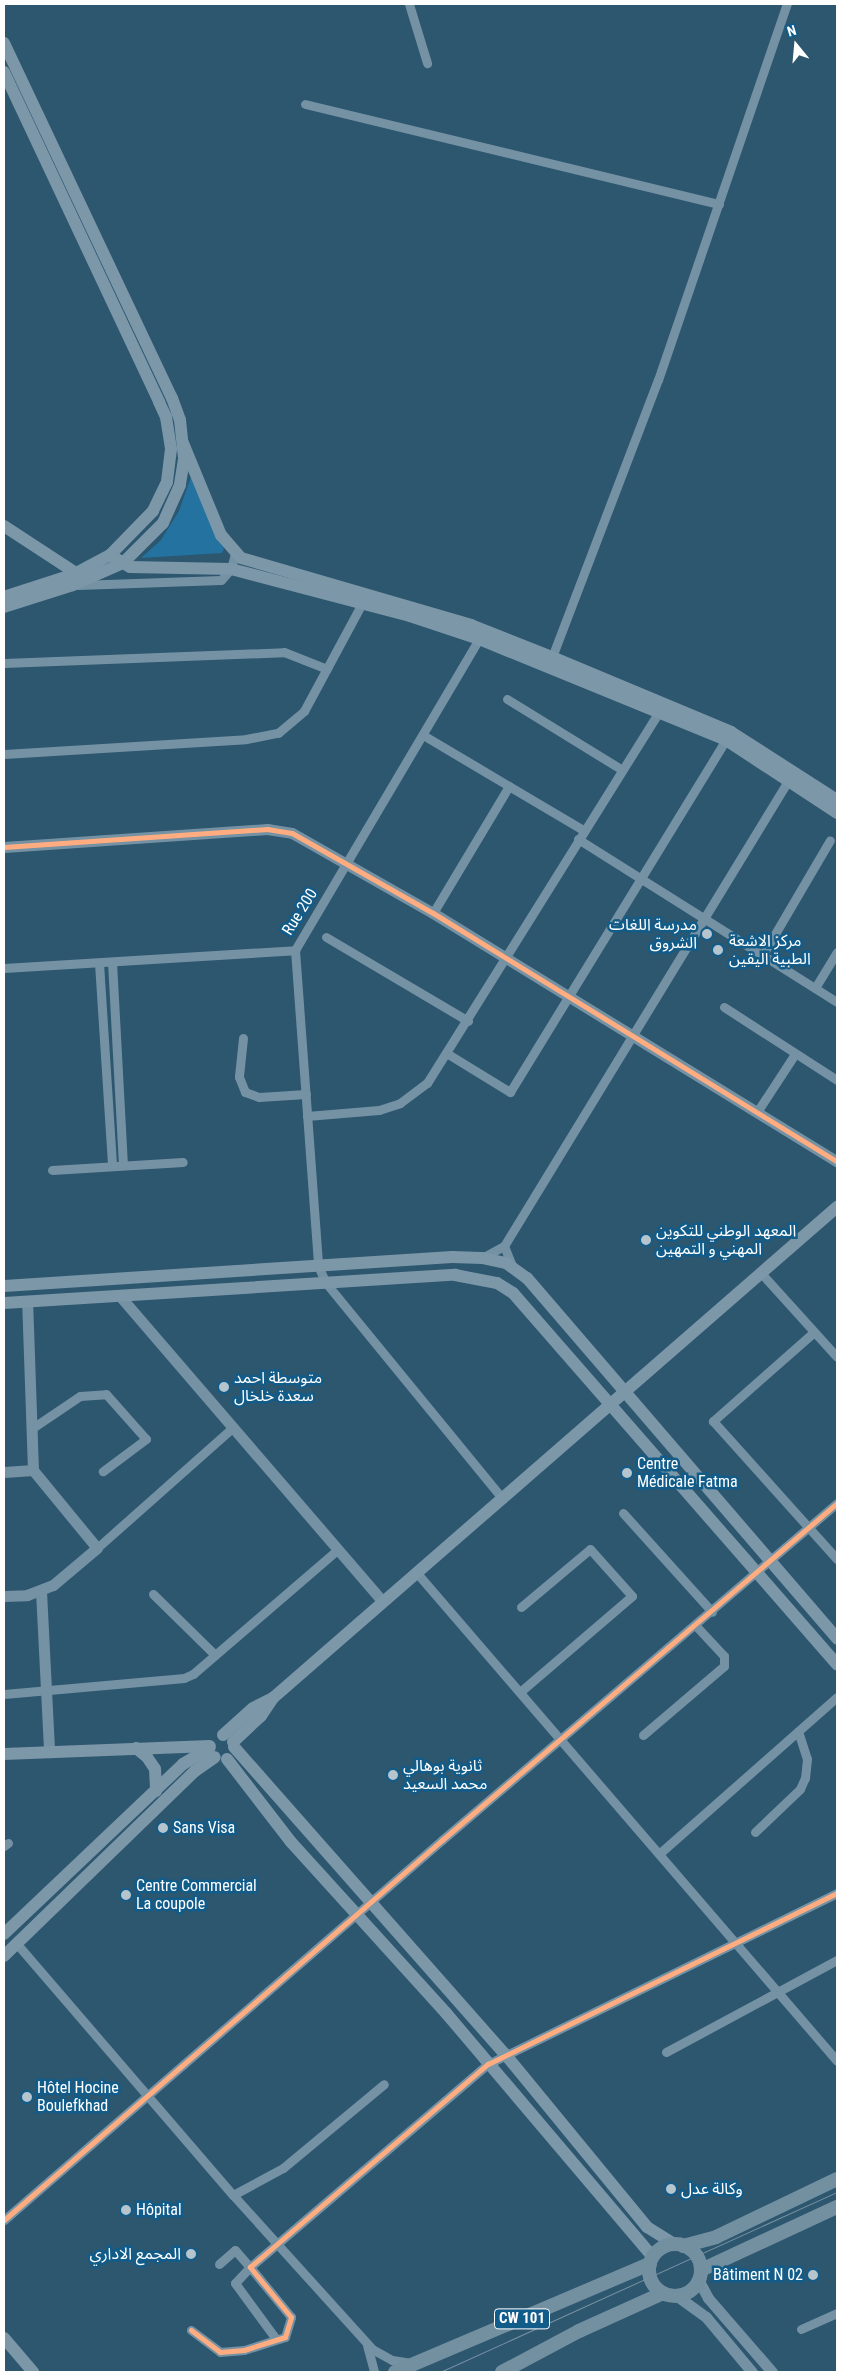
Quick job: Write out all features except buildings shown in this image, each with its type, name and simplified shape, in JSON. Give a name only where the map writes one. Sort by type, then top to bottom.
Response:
[{"type":"main road","points":[[4,43],[172,398],[183,443],[221,535],[235,554],[255,564],[471,624],[552,656],[728,736],[791,776],[837,800]]},
{"type":"main road","points":[[4,72],[155,393],[170,433],[170,466],[161,497],[143,524],[110,555],[74,579]]},
{"type":"main road","points":[[5,598],[74,579],[88,579],[123,563],[156,533],[170,510],[183,472],[183,443]]},
{"type":"main road","points":[[4,526],[74,579]]},
{"type":"main road","points":[[110,555],[130,567],[231,569],[361,604],[479,639],[658,713],[728,736]]},
{"type":"main road","points":[[791,776],[837,813]]},
{"type":"main road","points":[[4,1956],[215,1752],[230,1742],[253,1708],[273,1698],[837,1207]]},
{"type":"main road","points":[[4,1286],[318,1266],[482,1258],[506,1263],[527,1278],[837,1638]]},
{"type":"main road","points":[[4,1303],[455,1275],[496,1283],[513,1293],[837,1665]]},
{"type":"main road","points":[[700,2275],[696,2255],[647,2227],[505,2054],[230,1742],[214,1738],[215,1752],[488,2064],[652,2260],[652,2281],[670,2295],[690,2291],[700,2275],[837,2206]]},
{"type":"main road","points":[[136,1748],[147,1757],[155,1769],[156,1791]]},
{"type":"main road","points":[[4,1754],[136,1748],[215,1752]]},
{"type":"main road","points":[[4,1934],[187,1761],[215,1752]]},
{"type":"main road","points":[[652,2260],[667,2246],[716,2237],[837,2179]]},
{"type":"main road","name":"CW 101","points":[[395,2372],[652,2260]]},
{"type":"main road","name":"CW 101","points":[[502,2372],[579,2330],[670,2295]]},
{"type":"main road","points":[[4,2338],[33,2372]]},
{"type":"street","points":[[409,4],[427,63]]},
{"type":"street","points":[[552,656],[658,380],[787,4]]},
{"type":"street","points":[[305,104],[719,204]]},
{"type":"street","points":[[74,579],[217,580],[224,578],[231,569],[235,554]]},
{"type":"street","points":[[4,754],[266,737],[291,725],[304,711],[361,604]]},
{"type":"street","name":"Rue 200","points":[[4,968],[294,950],[424,736],[479,639]]},
{"type":"street","points":[[4,662],[284,652],[327,669]]},
{"type":"street","points":[[507,699],[622,769]]},
{"type":"street","points":[[307,1116],[366,1112],[400,1103],[427,1083],[448,1054],[578,839],[658,713]]},
{"type":"street","points":[[424,736],[584,830]]},
{"type":"street","points":[[448,1054],[510,1092],[728,736]]},
{"type":"street","points":[[482,1258],[504,1246],[791,776]]},
{"type":"street","points":[[433,913],[509,786]]},
{"type":"street","points":[[4,847],[267,829],[305,838],[433,913],[837,1162]]},
{"type":"street","points":[[578,839],[837,1002]]},
{"type":"street","points":[[762,956],[830,840]]},
{"type":"street","points":[[326,937],[468,1021]]},
{"type":"street","points":[[294,950],[318,1266],[326,1283],[502,1498]]},
{"type":"street","points":[[815,988],[837,952]]},
{"type":"street","points":[[112,962],[123,1165]]},
{"type":"street","points":[[99,963],[112,1166]]},
{"type":"street","points":[[724,1007],[837,1080]]},
{"type":"street","points":[[243,1038],[239,1077],[246,1092],[259,1097],[306,1094]]},
{"type":"street","points":[[757,1112],[795,1054]]},
{"type":"street","points":[[52,1170],[184,1162]]},
{"type":"street","points":[[504,1246],[513,1268]]},
{"type":"street","points":[[761,1273],[837,1357]]},
{"type":"street","points":[[119,1295],[382,1602]]},
{"type":"street","points":[[27,1301],[33,1470],[97,1548]]},
{"type":"street","points":[[814,1332],[713,1421],[810,1525],[837,1559]]},
{"type":"street","points":[[31,1429],[80,1396],[106,1394],[146,1439],[103,1471]]},
{"type":"street","points":[[4,1596],[41,1590],[53,1585],[232,1428]]},
{"type":"street","points":[[4,1472],[33,1470]]},
{"type":"street","points":[[4,2220],[370,1902],[696,1626],[837,1503]]},
{"type":"street","points":[[623,1513],[712,1612]]},
{"type":"street","points":[[521,1607],[590,1549],[632,1596],[521,1692]]},
{"type":"street","points":[[4,1694],[46,1692],[184,1678],[215,1655],[337,1550]]},
{"type":"street","points":[[416,1572],[837,2060]]},
{"type":"street","points":[[41,1590],[49,1751]]},
{"type":"street","points":[[153,1594],[215,1655]]},
{"type":"street","points":[[643,1735],[724,1666],[724,1656],[696,1626]]},
{"type":"street","points":[[660,1853],[837,1698]]},
{"type":"street","points":[[754,1832],[800,1789],[805,1778],[807,1759],[798,1731]]},
{"type":"street","points":[[276,2339],[235,2283],[250,2267],[488,2064],[734,1941],[837,1893]]},
{"type":"street","points":[[17,1944],[233,2196],[365,2340],[381,2356],[414,2364]]},
{"type":"street","points":[[666,2052],[837,1960]]},
{"type":"street","points":[[233,2196],[283,2168],[384,2084]]},
{"type":"street","points":[[191,2330],[220,2352],[244,2350],[285,2336],[291,2317],[235,2250],[218,2264]]},
{"type":"street","points":[[700,2275],[708,2298],[772,2372]]},
{"type":"street","points":[[670,2295],[706,2317],[752,2372]]},
{"type":"street","points":[[801,2329],[837,2313]]},
{"type":"street","points":[[365,2340],[374,2372]]},
{"type":"shaded area","points":[[192,474],[224,549],[222,553],[141,558],[161,540],[179,511]]},
{"type":"tram line","points":[[440,2372],[837,2192]]},
{"type":"cycle path","points":[[4,847],[267,829],[292,833],[433,913],[837,1162]]},
{"type":"cycle path","points":[[4,2220],[442,1840],[837,1503]]},
{"type":"cycle path","points":[[191,2330],[220,2352],[244,2350],[285,2337],[291,2317],[250,2267],[488,2064],[837,1893]]},
{"type":"place","name":"مدرسة اللغات الشروق","points":[[707,934]]},
{"type":"place","name":"مركز الاشعة الطبية اليقين","points":[[718,950]]},
{"type":"place","name":"المعهد الوطني للتكوين المهني و التمهين","points":[[646,1240]]},
{"type":"place","name":"متوسطة احمد سعدة خلخال","points":[[224,1387]]},
{"type":"place","name":"Centre Médicale Fatma","points":[[627,1473]]},
{"type":"place","name":"ثانوية بوهالي محمد السعيد","points":[[393,1775]]},
{"type":"place","name":"Sans Visa","points":[[163,1828]]},
{"type":"place","name":"Centre Commercial La coupole","points":[[126,1895]]},
{"type":"place","name":"Hôtel Hocine Boulefkhad","points":[[27,2097]]},
{"type":"place","name":"وكالة عدل","points":[[671,2189]]},
{"type":"place","name":"Hôpital","points":[[126,2210]]},
{"type":"place","name":"المجمع الاداري","points":[[191,2254]]},
{"type":"place","name":"Bâtiment N 02","points":[[813,2275]]}]
